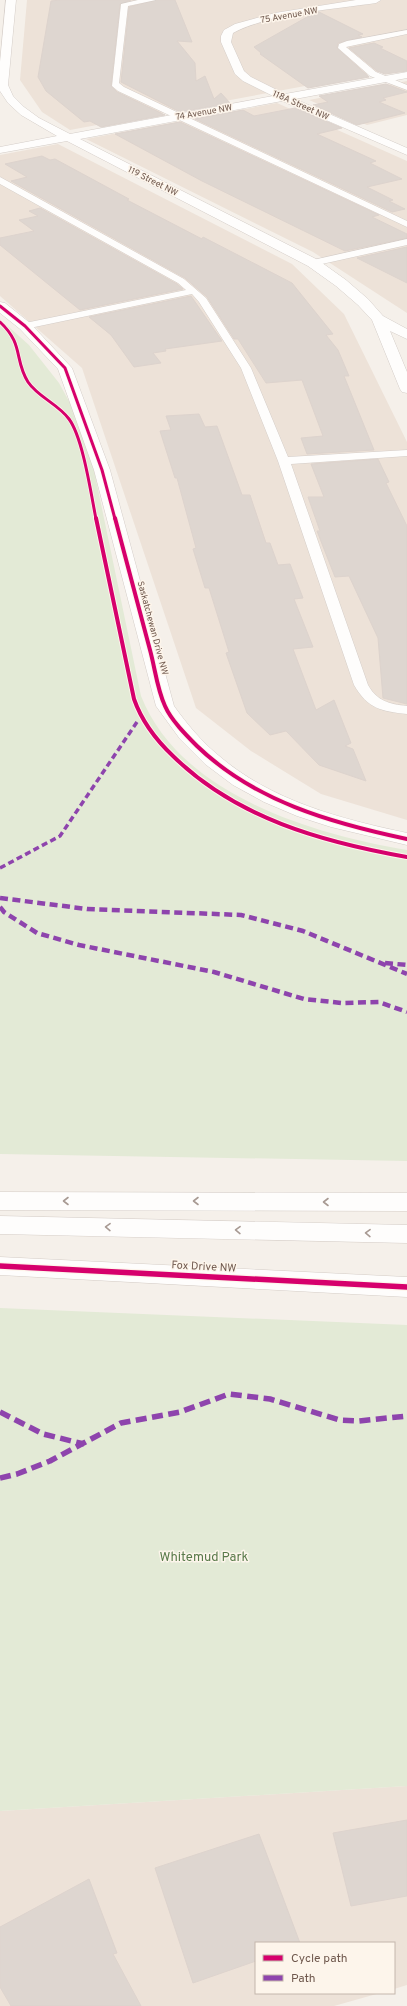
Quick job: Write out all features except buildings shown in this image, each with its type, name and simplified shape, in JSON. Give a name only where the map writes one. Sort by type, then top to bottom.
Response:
[{"type":"street","name":"119 Street NW","points":[[11,0],[3,85],[5,94],[22,111],[68,137],[313,263],[341,283],[363,302],[378,319],[406,384]]},
{"type":"street","name":"75 Avenue NW","points":[[228,31],[241,24],[263,19],[376,0]]},
{"type":"street","name":"118A Street NW","points":[[228,31],[225,37],[226,42],[239,72],[247,79],[284,98],[407,152]]},
{"type":"street","name":"74 Avenue NW","points":[[0,150],[407,75]]},
{"type":"street","name":"Saskatchewan Drive NW","points":[[0,306],[25,326],[65,368],[102,470],[166,706],[177,725],[192,743],[235,777],[291,807],[324,819],[379,834],[407,839]]},
{"type":"street","name":"119 Street NW","points":[[378,319],[407,335]]},
{"type":"street","points":[[0,1201],[407,1202]]},
{"type":"street","points":[[0,1224],[407,1234]]},
{"type":"street","name":"Fox Drive NW","points":[[0,1266],[407,1287]]},
{"type":"lane","points":[[152,0],[125,4],[115,84],[121,89],[178,117],[407,224]]},
{"type":"lane","points":[[407,32],[342,46],[342,48],[373,74],[407,88]]},
{"type":"lane","points":[[0,180],[181,281],[194,291],[214,315],[246,368],[284,461],[361,685],[367,697],[384,707],[407,710]]},
{"type":"lane","points":[[313,263],[407,242]]},
{"type":"lane","points":[[25,326],[194,291]]},
{"type":"lane","points":[[284,461],[407,453]]},
{"type":"shaded area","points":[[27,0],[407,0],[407,67],[70,130],[42,112],[20,80]]},
{"type":"shaded area","points":[[407,81],[407,115],[367,125],[309,100]]},
{"type":"shaded area","points":[[277,103],[407,161],[407,313],[313,252],[86,139]]},
{"type":"shaded area","points":[[58,144],[292,264],[344,314],[407,442],[407,820],[321,794],[251,751],[196,708],[82,368],[0,296],[0,155]]},
{"type":"shaded area","points":[[407,1786],[407,1985],[395,1989],[395,1942],[255,1942],[255,1994],[376,1994],[334,2006],[0,2006],[0,1811]]},
{"type":"green space","points":[[0,319],[29,345],[59,383],[71,405],[90,451],[141,696],[160,730],[186,760],[218,784],[253,804],[292,820],[331,833],[370,843],[407,850],[407,1161],[0,1154]]},
{"type":"green space","name":"Whitemud Park","points":[[0,1308],[407,1325],[407,1786],[0,1811]]},
{"type":"marked path","points":[[0,868],[60,836],[137,722]]},
{"type":"marked path","points":[[0,898],[87,909],[241,915],[303,931],[407,974]]},
{"type":"marked path","points":[[0,907],[4,912],[37,933],[79,945],[214,972],[304,999],[342,1003],[379,1002],[407,1012]]},
{"type":"marked path","points":[[385,963],[407,965]]},
{"type":"marked path","points":[[0,1478],[17,1474],[50,1461],[121,1423],[180,1412],[229,1394],[270,1399],[340,1420],[359,1421],[407,1416]]},
{"type":"marked path","points":[[0,1412],[43,1434],[84,1444]]},
{"type":"cycle path","points":[[0,306],[25,326],[65,368],[102,470],[165,706],[187,735],[212,760],[240,781],[271,798],[304,812],[338,823],[407,839]]},
{"type":"cycle path","points":[[0,322],[9,330],[17,344],[21,364],[28,382],[69,419],[80,445],[130,686],[138,710],[149,729],[162,745],[186,769],[214,790],[243,807],[274,822],[307,834],[374,851],[407,857]]},
{"type":"cycle path","points":[[0,1266],[407,1287]]}]
